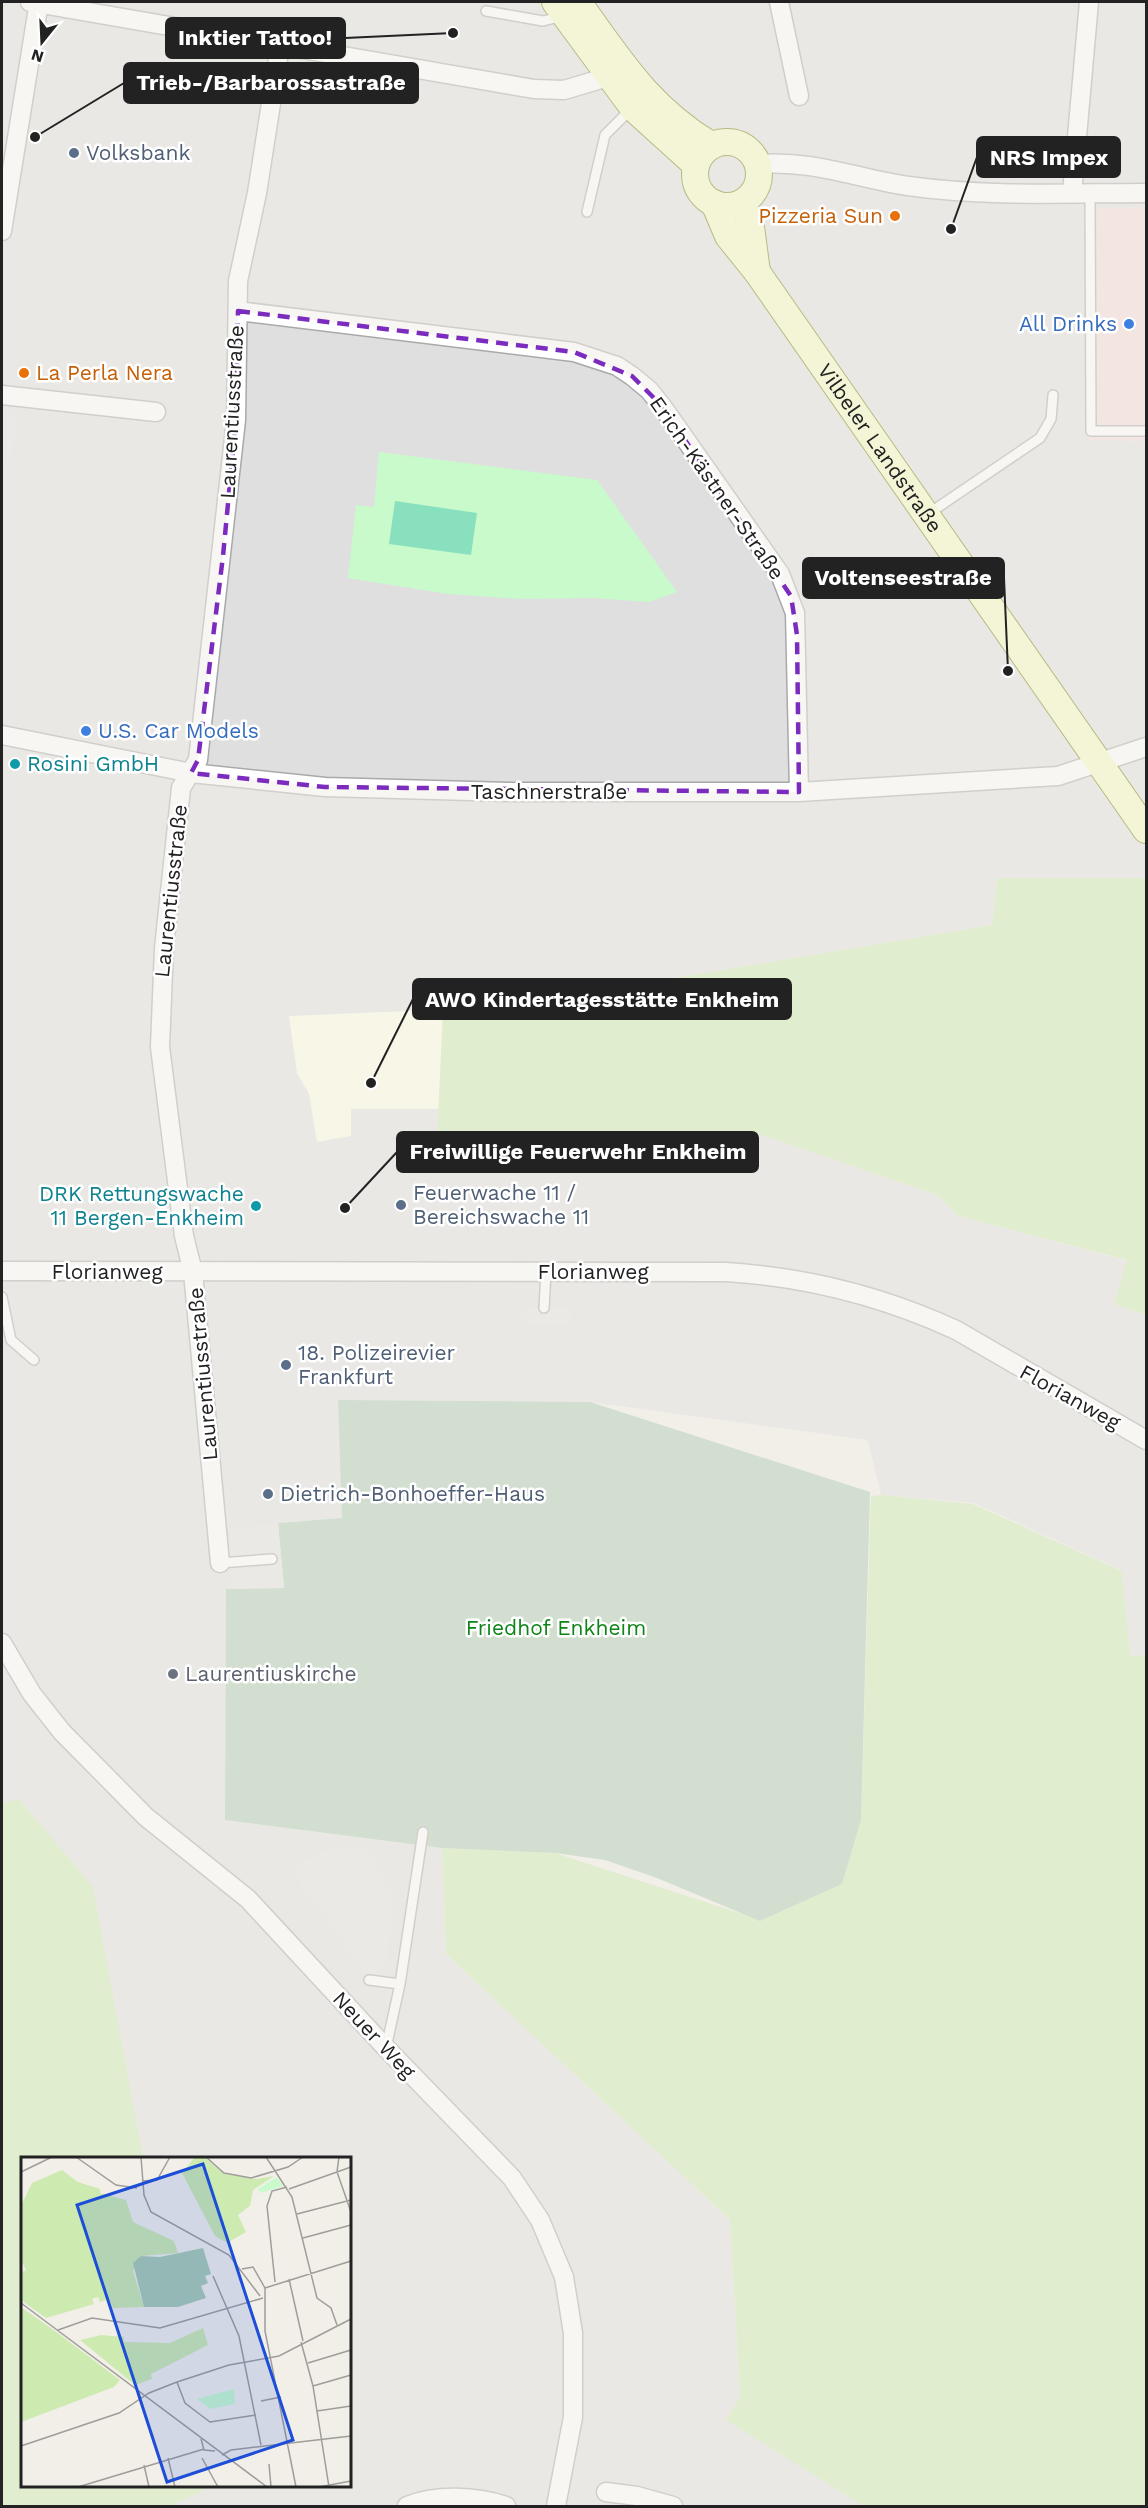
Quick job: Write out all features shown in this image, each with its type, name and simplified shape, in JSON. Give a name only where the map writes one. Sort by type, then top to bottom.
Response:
[{"type":"main road","points":[[570,6],[619,74],[633,108],[696,165],[701,154],[711,145],[730,141],[748,148],[759,164],[760,173],[756,190],[743,202],[734,206],[714,203]]},
{"type":"main road","points":[[619,74],[649,97],[671,119],[711,145]]},
{"type":"main road","name":"Vilbeler Landstraße","points":[[696,165],[696,183],[706,198],[714,203],[729,236],[757,272],[1146,830]]},
{"type":"main road","name":"Vilbeler Landstraße","points":[[743,202],[751,227],[757,272]]},
{"type":"street","points":[[2,231],[36,2],[534,89],[564,90],[619,74]]},
{"type":"street","points":[[779,2],[800,96]]},
{"type":"street","points":[[1081,193],[1089,2]]},
{"type":"street","name":"Laurentiusstraße","points":[[220,1563],[193,1272],[184,1236],[160,1047],[164,948],[182,788],[198,760],[224,545],[236,420],[238,281],[257,193],[280,46]]},
{"type":"street","points":[[759,164],[794,162],[908,186],[977,193],[1146,193]]},
{"type":"street","name":"Erich-Kästner-Straße","points":[[237,311],[574,352],[597,358],[633,375],[662,406],[780,574],[791,596],[797,634],[799,792]]},
{"type":"street","points":[[2,395],[156,412]]},
{"type":"street","name":"Taschnerstraße","points":[[2,735],[191,773],[325,787],[508,792],[799,792],[1058,776],[1146,747]]},
{"type":"street","name":"Florianweg","points":[[2,1271],[755,1274],[793,1279],[868,1295],[956,1330],[1146,1440]]},
{"type":"street","name":"Neuer Weg","points":[[2,1643],[32,1694],[62,1732],[146,1817],[248,1899],[386,2048],[512,2178],[540,2220],[558,2257],[569,2302],[575,2367],[573,2417],[556,2506]]},
{"type":"street","points":[[606,2492],[637,2496],[673,2506]]},
{"type":"street","points":[[407,2506],[420,2501],[455,2499],[490,2501],[506,2506]]},
{"type":"lane","points":[[486,11],[543,21],[570,6]]},
{"type":"lane","points":[[587,212],[605,135],[633,108]]},
{"type":"lane","points":[[1081,193],[1091,431],[1146,430]]},
{"type":"lane","points":[[926,515],[1040,438],[1051,419],[1053,395]]},
{"type":"lane","points":[[544,1308],[546,1272]]},
{"type":"lane","points":[[2,1297],[11,1340],[34,1360]]},
{"type":"lane","points":[[220,1563],[272,1559]]},
{"type":"lane","points":[[386,2048],[400,1984],[423,1832]]},
{"type":"lane","points":[[369,1980],[400,1984]]},
{"type":"highlighted area","points":[[238,311],[574,352],[632,376],[662,406],[791,596],[797,635],[799,792],[325,787],[191,773],[198,760],[223,556],[236,420]]},
{"type":"shaded area","points":[[2,2],[1146,2],[1146,207],[1085,209],[1089,440],[1146,441],[1146,878],[997,878],[992,925],[524,1003],[444,1012],[436,1160],[600,1154],[715,1141],[750,1131],[937,1195],[958,1216],[1128,1261],[1115,1304],[1146,1315],[1146,1655],[1130,1656],[1121,1570],[974,1503],[881,1495],[868,1440],[590,1402],[338,1400],[343,1518],[278,1523],[284,1588],[226,1590],[225,1820],[442,1848],[446,1954],[730,2220],[740,2397],[727,2420],[863,2506],[2,2506]]},
{"type":"shaded area","points":[[1146,207],[1146,441],[1088,440],[1084,209]]},
{"type":"shaded area","points":[[2,413],[16,415],[11,462],[2,461]]},
{"type":"shaded area","points":[[408,1011],[443,1012],[439,1109],[351,1109],[351,1136],[317,1142],[309,1094],[297,1073],[289,1016]]},
{"type":"shaded area","points":[[522,1307],[571,1308],[571,1325],[522,1324]]},
{"type":"shaded area","points":[[278,1523],[284,1588],[231,1589],[229,1528]]},
{"type":"shaded area","points":[[360,1847],[375,1862],[394,1896],[386,1968],[369,1980],[315,1901],[300,1885],[296,1866],[325,1850]]},
{"type":"green space","points":[[379,452],[597,480],[677,592],[649,602],[593,598],[521,599],[448,594],[348,578],[356,505],[374,507]]},
{"type":"green space","points":[[395,501],[477,513],[471,555],[389,544]]},
{"type":"green space","points":[[997,878],[1146,878],[1146,1315],[1114,1304],[1127,1260],[958,1216],[937,1195],[750,1131],[715,1141],[599,1154],[436,1160],[443,1012],[524,1003],[992,925]]},
{"type":"green space","name":"Friedhof Enkheim","points":[[338,1400],[590,1402],[870,1492],[861,1820],[842,1884],[760,1921],[657,1878],[605,1860],[555,1853],[442,1848],[225,1820],[226,1589],[284,1588],[278,1523],[342,1518]]},
{"type":"green space","points":[[882,1495],[973,1504],[1122,1571],[1130,1656],[1146,1655],[1146,2506],[863,2506],[726,2420],[740,2397],[730,2220],[446,1954],[442,1848],[555,1853],[761,1920],[842,1884],[861,1820],[871,1496]]},
{"type":"green space","points":[[19,1799],[93,1887],[143,2157],[21,2157],[21,2487],[202,2487],[203,2491],[169,2506],[2,2506],[2,1803]]},
{"type":"place","name":"Inktier Tattoo!","points":[[453,33]]},
{"type":"place","name":"Trieb-/Barbarossastraße","points":[[35,137]]},
{"type":"place","name":"Volksbank","points":[[74,153]]},
{"type":"place","name":"Pizzeria Sun","points":[[895,216]]},
{"type":"place","name":"NRS Impex","points":[[951,229]]},
{"type":"place","name":"All Drinks","points":[[1129,324]]},
{"type":"place","name":"La Perla Nera","points":[[24,373]]},
{"type":"place","name":"Voltenseestraße","points":[[1008,671]]},
{"type":"place","name":"U.S. Car Models","points":[[86,731]]},
{"type":"place","name":"Rosini GmbH","points":[[15,764]]},
{"type":"place","name":"AWO Kindertagesstätte Enkheim","points":[[371,1083]]},
{"type":"place","name":"Feuerwache 11 / Bereichswache 11","points":[[401,1205]]},
{"type":"place","name":"DRK Rettungswache 11 Bergen-Enkheim","points":[[256,1206]]},
{"type":"place","name":"Freiwillige Feuerwehr Enkheim","points":[[345,1208]]},
{"type":"place","name":"18. Polizeirevier Frankfurt","points":[[286,1365]]},
{"type":"place","name":"Dietrich-Bonhoeffer-Haus","points":[[268,1494]]},
{"type":"place","name":"Laurentiuskirche","points":[[173,1674]]}]
